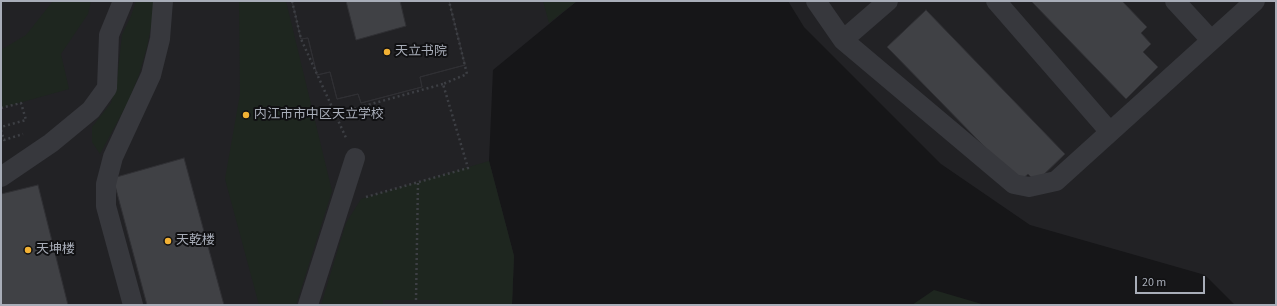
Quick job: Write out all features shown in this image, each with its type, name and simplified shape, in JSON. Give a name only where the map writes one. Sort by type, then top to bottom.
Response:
[{"type":"street","points":[[1,177],[51,143],[91,110],[107,88],[109,35],[123,1]]},
{"type":"street","points":[[133,305],[106,206],[106,184],[114,157],[151,75],[160,40],[163,1]]},
{"type":"street","points":[[816,1],[843,40],[1014,184],[1029,188],[1056,182],[1254,1]]},
{"type":"street","points":[[843,40],[888,1]]},
{"type":"street","points":[[996,1],[1110,132]]},
{"type":"street","points":[[1175,1],[1211,40]]},
{"type":"street","points":[[308,305],[355,158]]},
{"type":"path","points":[[292,1],[301,39],[355,158]]},
{"type":"path","points":[[335,114],[443,84],[467,74],[449,1]]},
{"type":"path","points":[[361,199],[468,168],[443,84]]},
{"type":"path","points":[[1,108],[21,102],[26,120],[1,129],[4,140],[29,132]]},
{"type":"path","points":[[416,300],[418,182]]},
{"type":"shaded area","name":"内江市市中区天立学校","points":[[1,1],[577,1],[493,70],[489,161],[514,256],[512,305],[1,305]]},
{"type":"shaded area","points":[[53,1],[91,1],[88,14],[61,54],[69,89],[1,108],[1,50],[26,35]]},
{"type":"shaded area","points":[[136,1],[154,1],[153,17],[147,47],[139,75],[128,102],[100,154],[92,142],[92,127],[111,103],[117,79],[122,35]]},
{"type":"shaded area","points":[[239,1],[286,1],[332,191],[296,305],[259,305],[225,179],[240,94]]},
{"type":"shaded area","points":[[543,1],[577,1],[549,23]]},
{"type":"shaded area","points":[[788,1],[1276,1],[1276,305],[1235,305],[1205,275],[1030,225],[941,164],[804,27]]},
{"type":"shaded area","points":[[489,161],[514,256],[512,305],[439,305],[439,300],[383,300],[383,305],[321,305],[346,223],[361,199]]},
{"type":"shaded area","points":[[934,290],[985,305],[912,305]]},
{"type":"building","name":"天立书院","points":[[292,1],[346,1],[356,40],[406,26],[400,1],[449,1],[465,65],[420,77],[422,87],[361,103],[358,94],[337,99],[330,72],[317,75],[308,38],[301,39]]},
{"type":"building","name":"天立书院","points":[[292,1],[449,1],[465,65],[420,77],[422,87],[361,103],[358,94],[337,99],[330,72],[317,75],[308,38],[301,39]]},
{"type":"building","points":[[1031,1],[1122,1],[1147,27],[1141,33],[1151,44],[1143,52],[1158,67],[1126,99]]},
{"type":"building","points":[[926,10],[1065,154],[1036,182],[1028,174],[1019,182],[887,47]]},
{"type":"building","name":"天乾楼","points":[[184,158],[224,305],[147,305],[113,178]]},
{"type":"building","name":"天坤楼","points":[[38,185],[68,305],[1,305],[1,194]]},
{"type":"place","name":"天立书院","points":[[387,52]]},
{"type":"place","name":"内江市市中区天立学校","points":[[246,115]]},
{"type":"place","name":"天乾楼","points":[[168,241]]},
{"type":"place","name":"天坤楼","points":[[28,250]]}]
